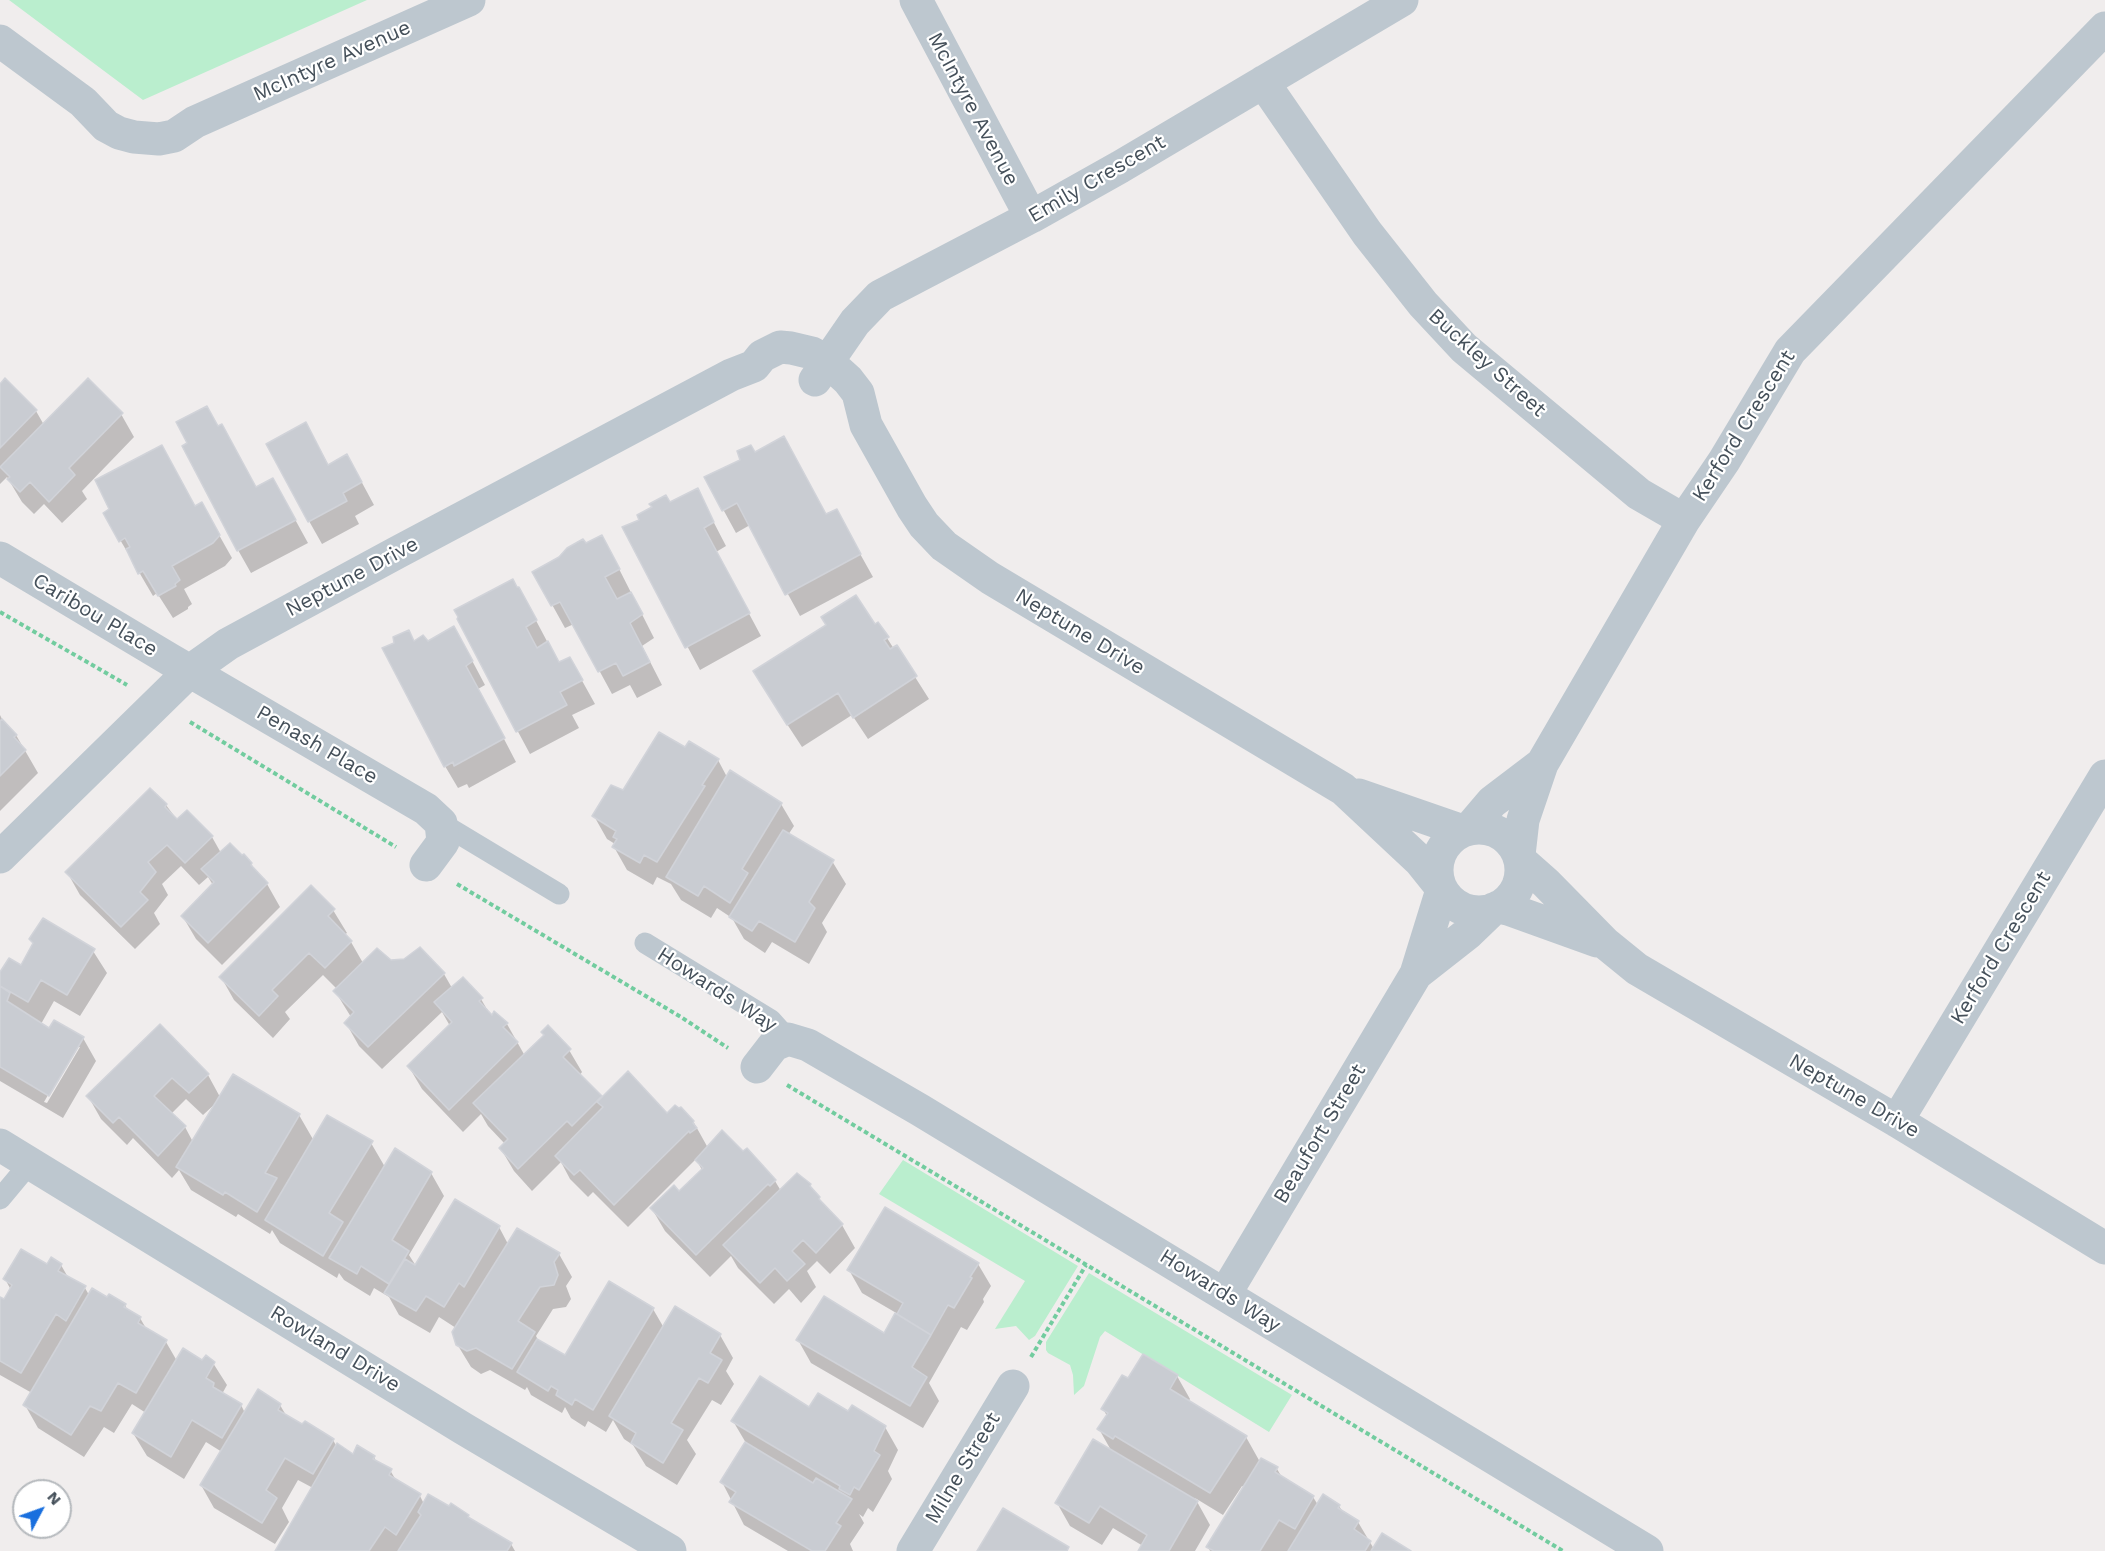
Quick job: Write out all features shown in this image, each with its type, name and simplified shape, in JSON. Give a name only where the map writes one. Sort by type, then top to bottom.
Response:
[{"type":"street","name":"McIntyre Avenue","points":[[0,41],[83,102],[102,105],[139,117],[176,116],[195,122],[469,0]]},
{"type":"street","name":"McIntyre Avenue","points":[[916,0],[1030,217]]},
{"type":"street","name":"Emily Crescent","points":[[821,370],[855,322],[880,296],[1030,217],[1401,0]]},
{"type":"street","name":"Kerford Crescent","points":[[1519,858],[1523,820],[1542,765],[1684,520],[1724,461],[1790,351],[2105,28]]},
{"type":"street","name":"Buckley Street","points":[[1263,82],[1367,233],[1423,304],[1464,348],[1639,494],[1684,520]]},
{"type":"street","name":"Neptune Drive","points":[[0,857],[190,670],[228,644],[721,381],[754,366],[762,356],[780,348],[791,348],[812,353],[821,370],[848,380],[858,393],[866,424],[933,537],[967,563],[1343,789],[1420,861],[1441,888]]},
{"type":"street","name":"Caribou Place","points":[[0,558],[190,670]]},
{"type":"street","name":"Penash Place","points":[[190,670],[426,809],[441,823]]},
{"type":"street","name":"Kerford Crescent","points":[[1466,830],[1492,802],[1542,765]]},
{"type":"street","name":"Kerford Crescent","points":[[1897,1121],[2105,776]]},
{"type":"street","name":"Neptune Drive","points":[[1343,789],[1466,830]]},
{"type":"street","points":[[426,865],[443,842],[441,823]]},
{"type":"street","points":[[1484,828],[1498,832],[1512,844],[1519,858],[1521,873],[1517,888],[1509,900],[1496,908],[1478,912],[1463,909],[1454,904],[1441,888],[1437,871],[1442,851],[1448,841],[1466,830],[1484,828]]},
{"type":"street","name":"Neptune Drive","points":[[1519,858],[1605,943],[1637,969],[1897,1121],[2105,1248]]},
{"type":"street","name":"Beaufort Street","points":[[1225,1294],[1416,974],[1441,888]]},
{"type":"street","name":"Neptune Drive","points":[[1496,908],[1508,909],[1605,943]]},
{"type":"street","name":"Beaufort Street","points":[[1416,974],[1496,908]]},
{"type":"street","name":"Howards Way","points":[[758,1067],[774,1046],[788,1039],[808,1045],[910,1104],[1647,1551]]},
{"type":"street","name":"Rowland Drive","points":[[0,1145],[464,1429],[670,1551]]},
{"type":"street","name":"Milne Street","points":[[913,1551],[1013,1386]]},
{"type":"lane","name":"Penash Place","points":[[441,823],[559,894]]},
{"type":"lane","name":"Howards Way","points":[[645,943],[771,1020],[788,1039]]},
{"type":"lane","points":[[0,1199],[30,1163]]},
{"type":"path","points":[[1013,1386],[1086,1265]]},
{"type":"green space","points":[[9,0],[367,0],[143,100]]},
{"type":"green space","points":[[903,1160],[1078,1266],[1035,1336],[1029,1340],[1016,1326],[995,1329],[1025,1281],[879,1194]]},
{"type":"green space","points":[[1089,1273],[1292,1395],[1269,1432],[1105,1331],[1100,1337],[1084,1386],[1074,1395],[1070,1365],[1048,1353],[1046,1342]]},
{"type":"building","points":[[5,378],[37,410],[0,448],[0,384]]},
{"type":"building","points":[[88,378],[123,413],[69,468],[75,475],[49,502],[30,482],[20,492],[7,479],[10,477],[0,467]]},
{"type":"building","points":[[207,406],[218,426],[222,424],[256,487],[273,478],[296,520],[237,551],[182,446],[187,443],[176,422]]},
{"type":"building","points":[[306,422],[328,465],[347,454],[362,482],[343,493],[347,501],[308,522],[266,444]]},
{"type":"building","points":[[784,436],[826,514],[837,509],[861,554],[785,595],[737,503],[722,511],[704,477],[740,460],[737,451],[751,445],[755,452]]},
{"type":"building","points":[[162,445],[195,506],[202,502],[220,535],[213,543],[172,566],[180,580],[175,584],[176,586],[158,596],[143,571],[138,574],[126,549],[130,547],[125,538],[119,542],[103,513],[109,509],[95,480]]},
{"type":"building","points":[[698,488],[714,522],[704,528],[750,613],[685,648],[622,527],[639,520],[637,515],[652,507],[649,504],[666,495],[670,502]]},
{"type":"building","points":[[602,535],[620,569],[605,577],[617,599],[631,592],[643,614],[630,623],[650,662],[623,676],[616,663],[598,672],[560,602],[551,606],[532,572],[559,557],[567,548],[583,539],[586,543]]},
{"type":"building","points":[[513,579],[537,620],[526,627],[537,648],[548,641],[559,662],[570,657],[583,680],[560,692],[567,705],[516,732],[454,610]]},
{"type":"building","points":[[856,595],[875,624],[878,622],[889,637],[884,640],[890,649],[897,645],[917,676],[853,718],[838,693],[787,725],[753,671],[826,625],[821,617]]},
{"type":"building","points":[[454,626],[473,661],[466,666],[505,738],[454,766],[453,762],[444,767],[382,648],[394,643],[393,637],[409,630],[414,641],[423,635],[428,641]]},
{"type":"building","points":[[2,719],[17,735],[14,737],[26,750],[0,776],[0,721]]},
{"type":"building","points":[[659,732],[685,747],[689,741],[719,759],[702,785],[705,786],[657,862],[644,855],[640,863],[612,847],[617,839],[613,837],[616,831],[592,816],[611,785],[623,790]]},
{"type":"building","points":[[730,770],[782,803],[742,869],[748,873],[730,903],[704,886],[698,896],[666,877]]},
{"type":"building","points":[[150,788],[167,804],[165,807],[177,819],[187,810],[213,836],[185,863],[167,845],[148,862],[156,872],[140,892],[148,900],[121,927],[65,872]]},
{"type":"building","points":[[783,830],[834,860],[809,902],[815,908],[795,942],[759,921],[752,931],[729,917]]},
{"type":"building","points":[[230,843],[242,855],[244,854],[268,883],[208,943],[181,916],[214,882],[201,869]]},
{"type":"building","points":[[311,885],[335,909],[328,916],[352,941],[325,968],[309,953],[272,990],[278,996],[259,1016],[219,977]]},
{"type":"building","points":[[43,918],[95,949],[67,995],[41,980],[28,1002],[0,986],[0,972],[9,958],[21,965],[33,943],[29,939]]},
{"type":"building","points":[[420,947],[445,973],[368,1047],[344,1023],[354,1012],[333,991],[377,948],[391,960],[404,959]]},
{"type":"building","points":[[463,977],[483,998],[479,1001],[492,1015],[494,1011],[508,1023],[503,1027],[518,1042],[449,1110],[407,1066],[452,1022],[434,1002]]},
{"type":"building","points":[[0,986],[10,993],[7,1001],[49,1028],[54,1020],[84,1037],[49,1096],[0,1067]]},
{"type":"building","points":[[160,1024],[209,1074],[189,1093],[172,1078],[154,1096],[186,1126],[158,1156],[119,1117],[113,1123],[86,1096]]},
{"type":"building","points":[[548,1025],[571,1049],[563,1057],[602,1096],[572,1126],[567,1121],[518,1169],[499,1148],[508,1139],[473,1103],[544,1035],[541,1032]]},
{"type":"building","points":[[628,1071],[667,1113],[675,1105],[681,1107],[694,1121],[697,1128],[690,1133],[689,1131],[614,1205],[580,1170],[574,1175],[555,1156],[603,1107],[597,1102]]},
{"type":"building","points":[[233,1074],[300,1114],[265,1173],[277,1178],[257,1212],[225,1192],[223,1195],[176,1167]]},
{"type":"building","points":[[327,1115],[373,1141],[329,1213],[343,1222],[323,1256],[265,1220]]},
{"type":"building","points":[[722,1130],[743,1151],[747,1148],[776,1180],[770,1186],[768,1184],[696,1255],[650,1208],[674,1185],[679,1191],[703,1168],[695,1160]]},
{"type":"building","points":[[395,1148],[432,1172],[392,1240],[409,1251],[389,1284],[361,1266],[357,1274],[329,1258]]},
{"type":"building","points":[[797,1173],[811,1184],[810,1186],[820,1197],[819,1199],[843,1224],[816,1253],[803,1240],[792,1251],[805,1264],[787,1281],[775,1268],[760,1283],[723,1245]]},
{"type":"building","points":[[455,1199],[500,1226],[464,1287],[459,1283],[444,1307],[426,1296],[416,1311],[384,1293],[405,1259],[415,1265]]},
{"type":"building","points":[[885,1207],[979,1263],[954,1308],[948,1305],[931,1335],[897,1314],[903,1303],[847,1270]]},
{"type":"building","points":[[517,1228],[560,1253],[554,1262],[558,1275],[554,1285],[540,1287],[518,1321],[535,1332],[512,1369],[476,1348],[467,1351],[456,1345],[452,1332]]},
{"type":"building","points":[[21,1249],[47,1264],[51,1257],[62,1264],[58,1271],[86,1286],[66,1321],[56,1314],[21,1373],[0,1361],[0,1297],[4,1299],[12,1285],[3,1279]]},
{"type":"building","points":[[609,1281],[654,1308],[593,1410],[575,1399],[572,1405],[556,1395],[558,1390],[551,1386],[548,1391],[517,1372],[537,1339],[565,1355]]},
{"type":"building","points":[[92,1288],[107,1297],[109,1294],[126,1304],[124,1307],[141,1317],[138,1323],[167,1340],[136,1393],[118,1383],[101,1411],[90,1406],[71,1435],[23,1405]]},
{"type":"building","points":[[824,1296],[884,1333],[895,1313],[931,1335],[912,1367],[927,1377],[910,1406],[796,1340]]},
{"type":"building","points":[[675,1306],[721,1334],[710,1353],[722,1360],[708,1383],[699,1378],[671,1423],[683,1430],[663,1463],[631,1443],[636,1433],[609,1416]]},
{"type":"building","points":[[183,1348],[202,1360],[206,1355],[215,1362],[206,1378],[214,1383],[213,1387],[242,1404],[222,1438],[192,1420],[171,1457],[132,1433]]},
{"type":"building","points":[[1143,1354],[1178,1375],[1170,1389],[1247,1436],[1210,1493],[1115,1436],[1113,1439],[1097,1429],[1108,1413],[1101,1409],[1122,1375],[1128,1378]]},
{"type":"building","points":[[760,1376],[809,1407],[818,1393],[848,1411],[852,1405],[886,1426],[874,1451],[880,1455],[859,1490],[854,1487],[850,1495],[839,1489],[840,1486],[731,1421]]},
{"type":"building","points":[[258,1389],[281,1404],[278,1410],[302,1424],[305,1421],[334,1439],[313,1474],[285,1458],[266,1490],[277,1498],[262,1523],[200,1485]]},
{"type":"building","points":[[1093,1439],[1198,1501],[1169,1551],[1138,1551],[1147,1535],[1100,1506],[1089,1523],[1055,1503]]},
{"type":"building","points":[[745,1442],[813,1483],[816,1478],[852,1499],[836,1523],[841,1526],[825,1551],[812,1551],[729,1502],[736,1492],[720,1482]]},
{"type":"building","points":[[337,1443],[353,1454],[357,1445],[375,1456],[373,1459],[392,1469],[389,1475],[421,1494],[396,1535],[385,1527],[369,1551],[275,1551]]},
{"type":"building","points":[[1261,1458],[1278,1467],[1275,1472],[1314,1496],[1295,1529],[1279,1520],[1260,1551],[1214,1551],[1206,1547]]},
{"type":"building","points":[[428,1494],[449,1506],[451,1503],[469,1515],[468,1517],[512,1543],[507,1551],[398,1551],[421,1515],[418,1512]]},
{"type":"building","points":[[1323,1494],[1340,1505],[1338,1508],[1359,1521],[1354,1529],[1371,1541],[1365,1551],[1288,1551]]},
{"type":"building","points":[[1003,1508],[1069,1547],[1067,1551],[977,1551]]},
{"type":"building","points":[[1382,1533],[1411,1551],[1371,1551]]}]
